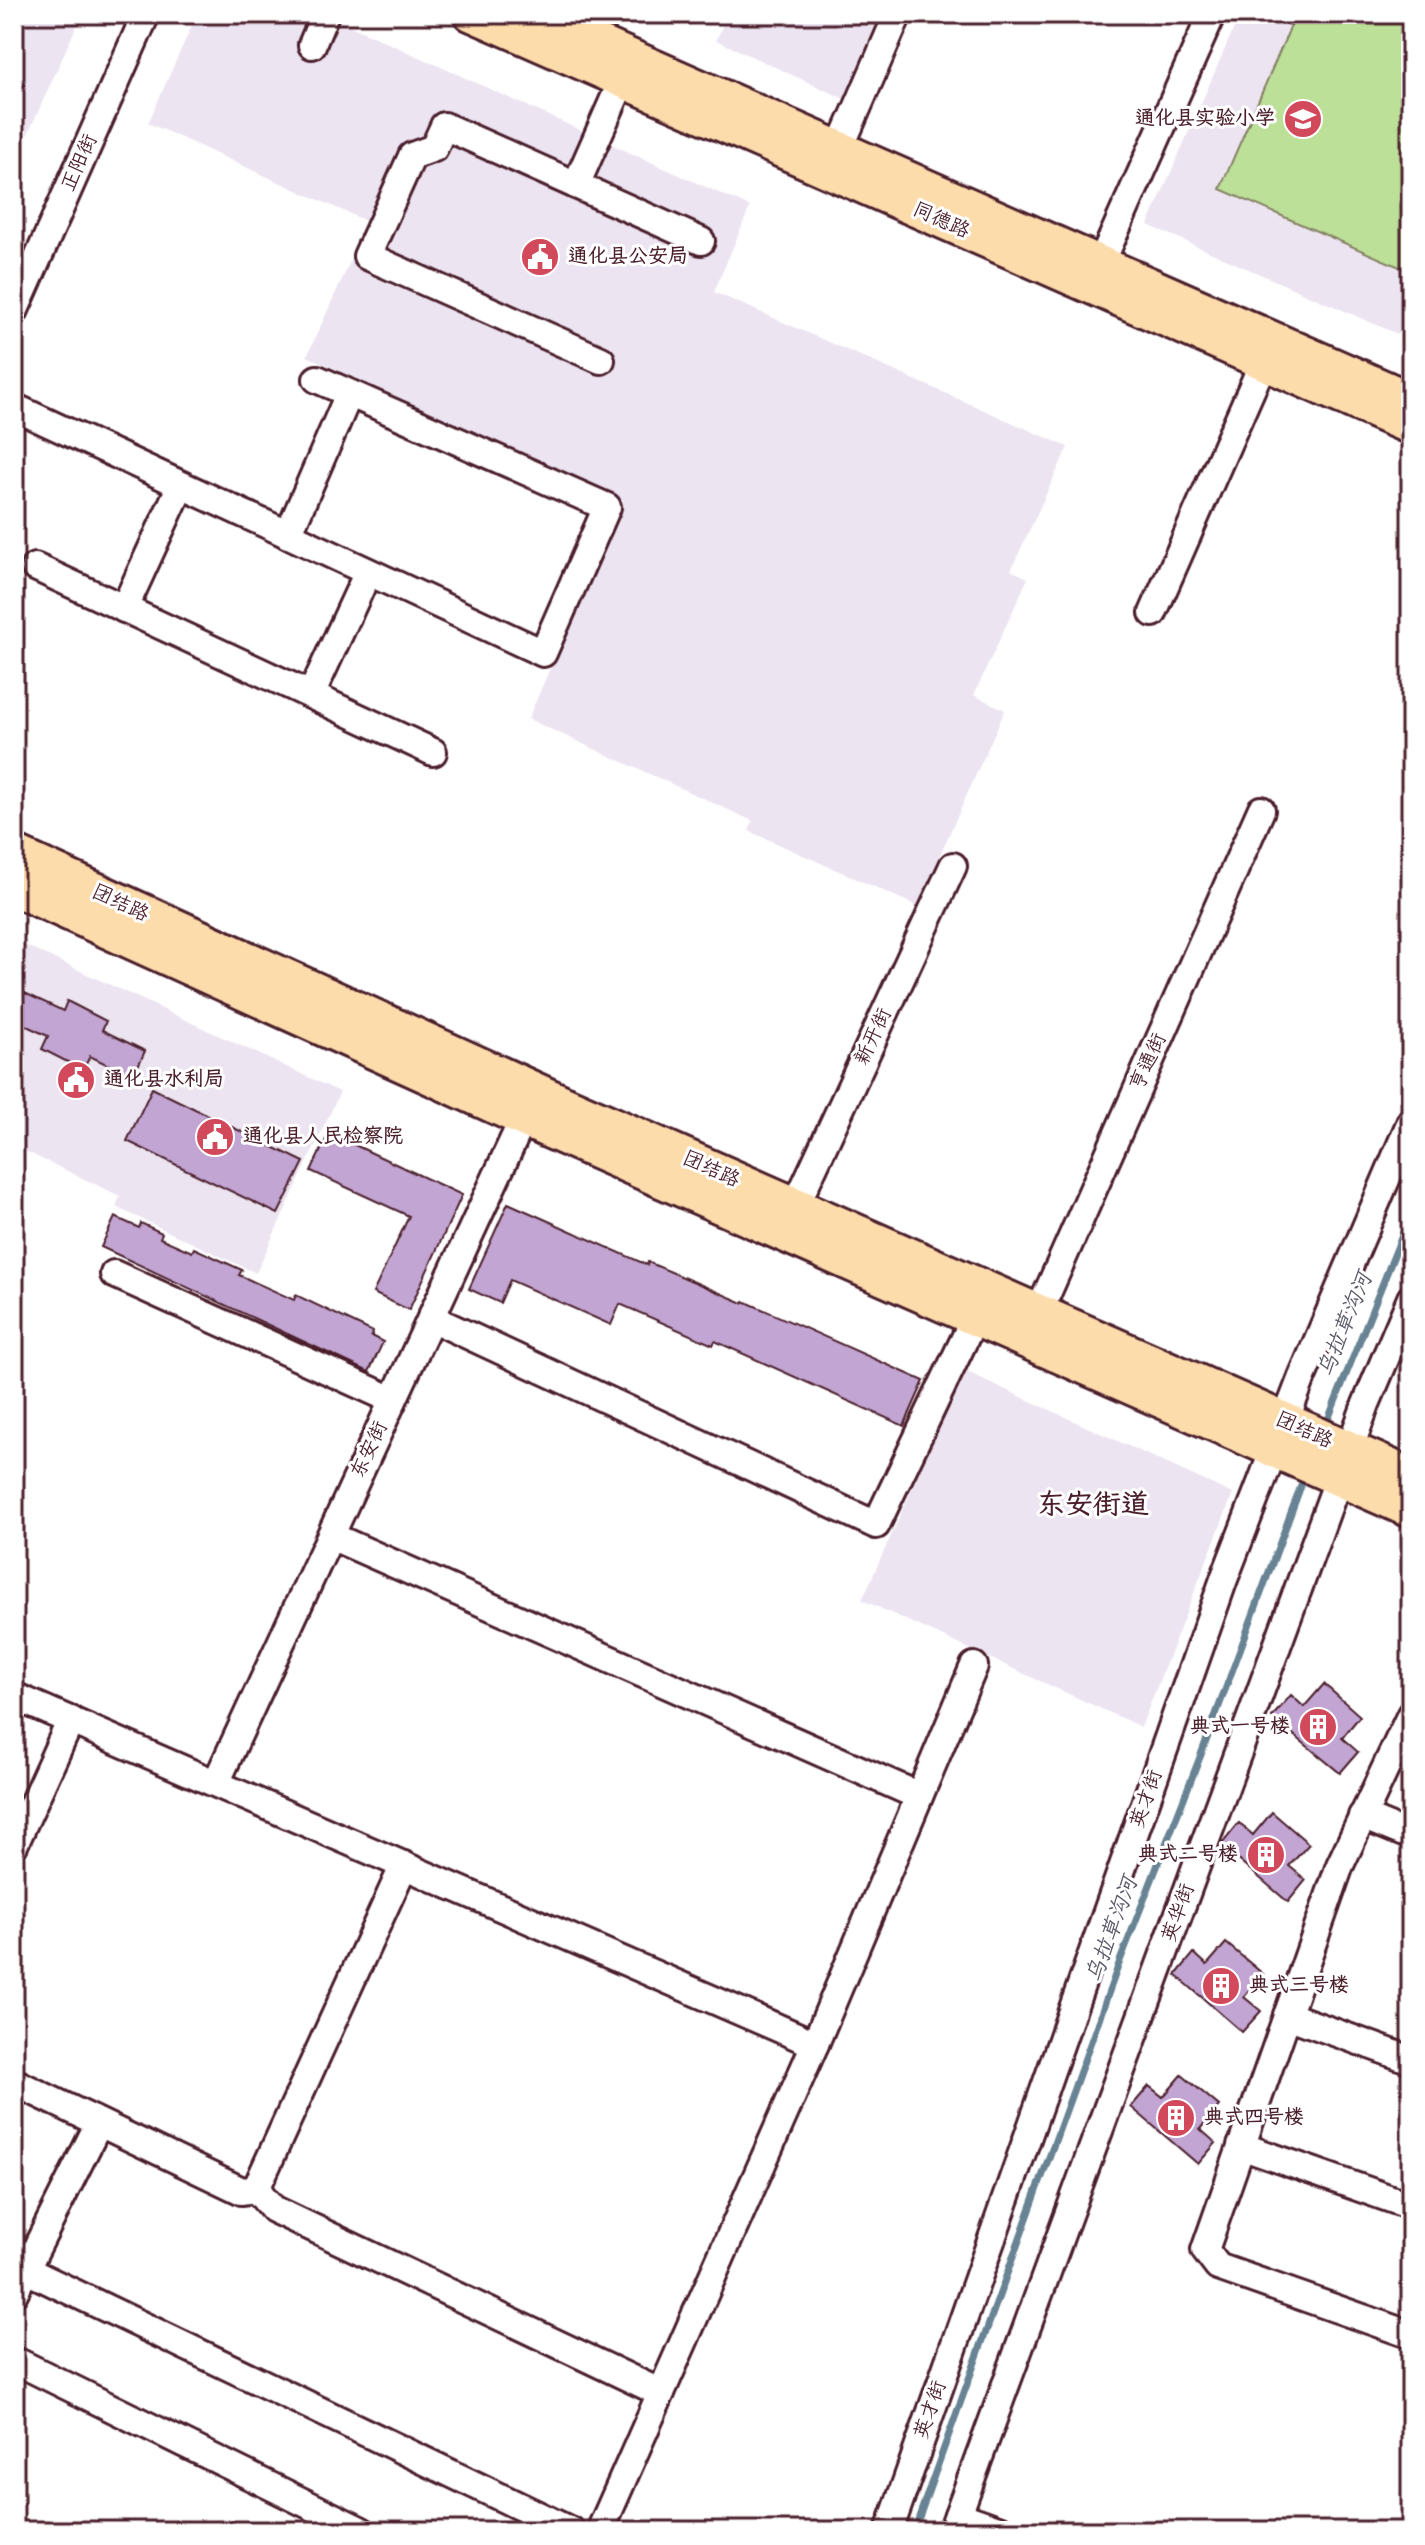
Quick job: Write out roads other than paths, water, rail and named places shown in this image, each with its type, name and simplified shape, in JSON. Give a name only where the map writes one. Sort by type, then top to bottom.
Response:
[{"type":"highway","name":"团结路","points":[[14,855],[1038,1314],[1279,1435],[1344,1464],[1411,1508]]},
{"type":"highway","name":"团结路","points":[[14,886],[975,1317],[1279,1435]]},
{"type":"highway","name":"团结路","points":[[1344,1464],[1411,1478]]},
{"type":"main road","name":"同德路","points":[[470,14],[1411,428]]},
{"type":"main road","name":"同德路","points":[[535,14],[1411,399]]},
{"type":"street","name":"正阳街","points":[[14,312],[146,14]]},
{"type":"street","points":[[312,45],[325,14]]},
{"type":"street","points":[[840,148],[898,14]]},
{"type":"street","points":[[1101,263],[1212,14]]},
{"type":"street","points":[[576,185],[622,81]]},
{"type":"street","points":[[601,360],[367,256],[412,156],[434,148],[444,126],[701,241]]},
{"type":"street","points":[[1153,613],[1263,363]]},
{"type":"street","points":[[14,407],[543,653],[607,507],[317,379]]},
{"type":"street","points":[[288,535],[349,394]]},
{"type":"street","points":[[124,609],[181,485]]},
{"type":"street","points":[[35,567],[433,752]]},
{"type":"street","points":[[311,695],[368,572]]},
{"type":"street","name":"亨通街","points":[[1038,1314],[1261,810]]},
{"type":"street","name":"新开街","points":[[795,1207],[953,866]]},
{"type":"street","name":"东安街","points":[[216,1783],[524,1117]]},
{"type":"street","name":"英才街","points":[[889,2531],[1224,1579],[1279,1435],[1411,1121]]},
{"type":"street","points":[[114,1274],[393,1400]]},
{"type":"street","name":"英华街","points":[[955,2523],[1344,1464],[1411,1298]]},
{"type":"street","points":[[431,1318],[876,1525],[975,1317]]},
{"type":"street","points":[[331,1536],[919,1796]]},
{"type":"street","points":[[600,2531],[815,2044],[974,1666]]},
{"type":"street","points":[[14,1696],[815,2044]]},
{"type":"street","points":[[1411,1714],[1340,1865],[1205,2250],[1218,2267],[1411,2335]]},
{"type":"street","points":[[14,1845],[71,1720]]},
{"type":"street","points":[[1362,1816],[1411,1836]]},
{"type":"street","points":[[256,2189],[404,1865]]},
{"type":"street","points":[[1287,2015],[1411,2060]]},
{"type":"street","points":[[14,2082],[242,2191],[256,2189]]},
{"type":"street","points":[[99,2123],[18,2275],[571,2531]]},
{"type":"street","points":[[1241,2146],[1411,2206]]},
{"type":"street","points":[[256,2189],[273,2209],[661,2393]]},
{"type":"street","points":[[14,2360],[362,2531]]},
{"type":"street","points":[[955,2523],[1004,2531]]},
{"type":"waterway","name":"乌拉草沟河","points":[[1325,1427],[1411,1213]]},
{"type":"waterway","name":"乌拉草沟河","points":[[914,2531],[1120,1961],[1305,1475]]},
{"type":"place","name":"通化县实验小学","points":[[1303,119]]},
{"type":"place","name":"通化县公安局","points":[[540,257]]},
{"type":"place","name":"通化县水利局","points":[[76,1080]]},
{"type":"place","name":"通化县人民检察院","points":[[215,1137]]},
{"type":"place","name":"典式一号楼","points":[[1318,1727]]},
{"type":"place","name":"典式二号楼","points":[[1266,1855]]},
{"type":"place","name":"典式三号楼","points":[[1221,1986]]},
{"type":"place","name":"典式四号楼","points":[[1176,2118]]},
{"type":"district","name":"东安街道","points":[[1093,1505]]}]
